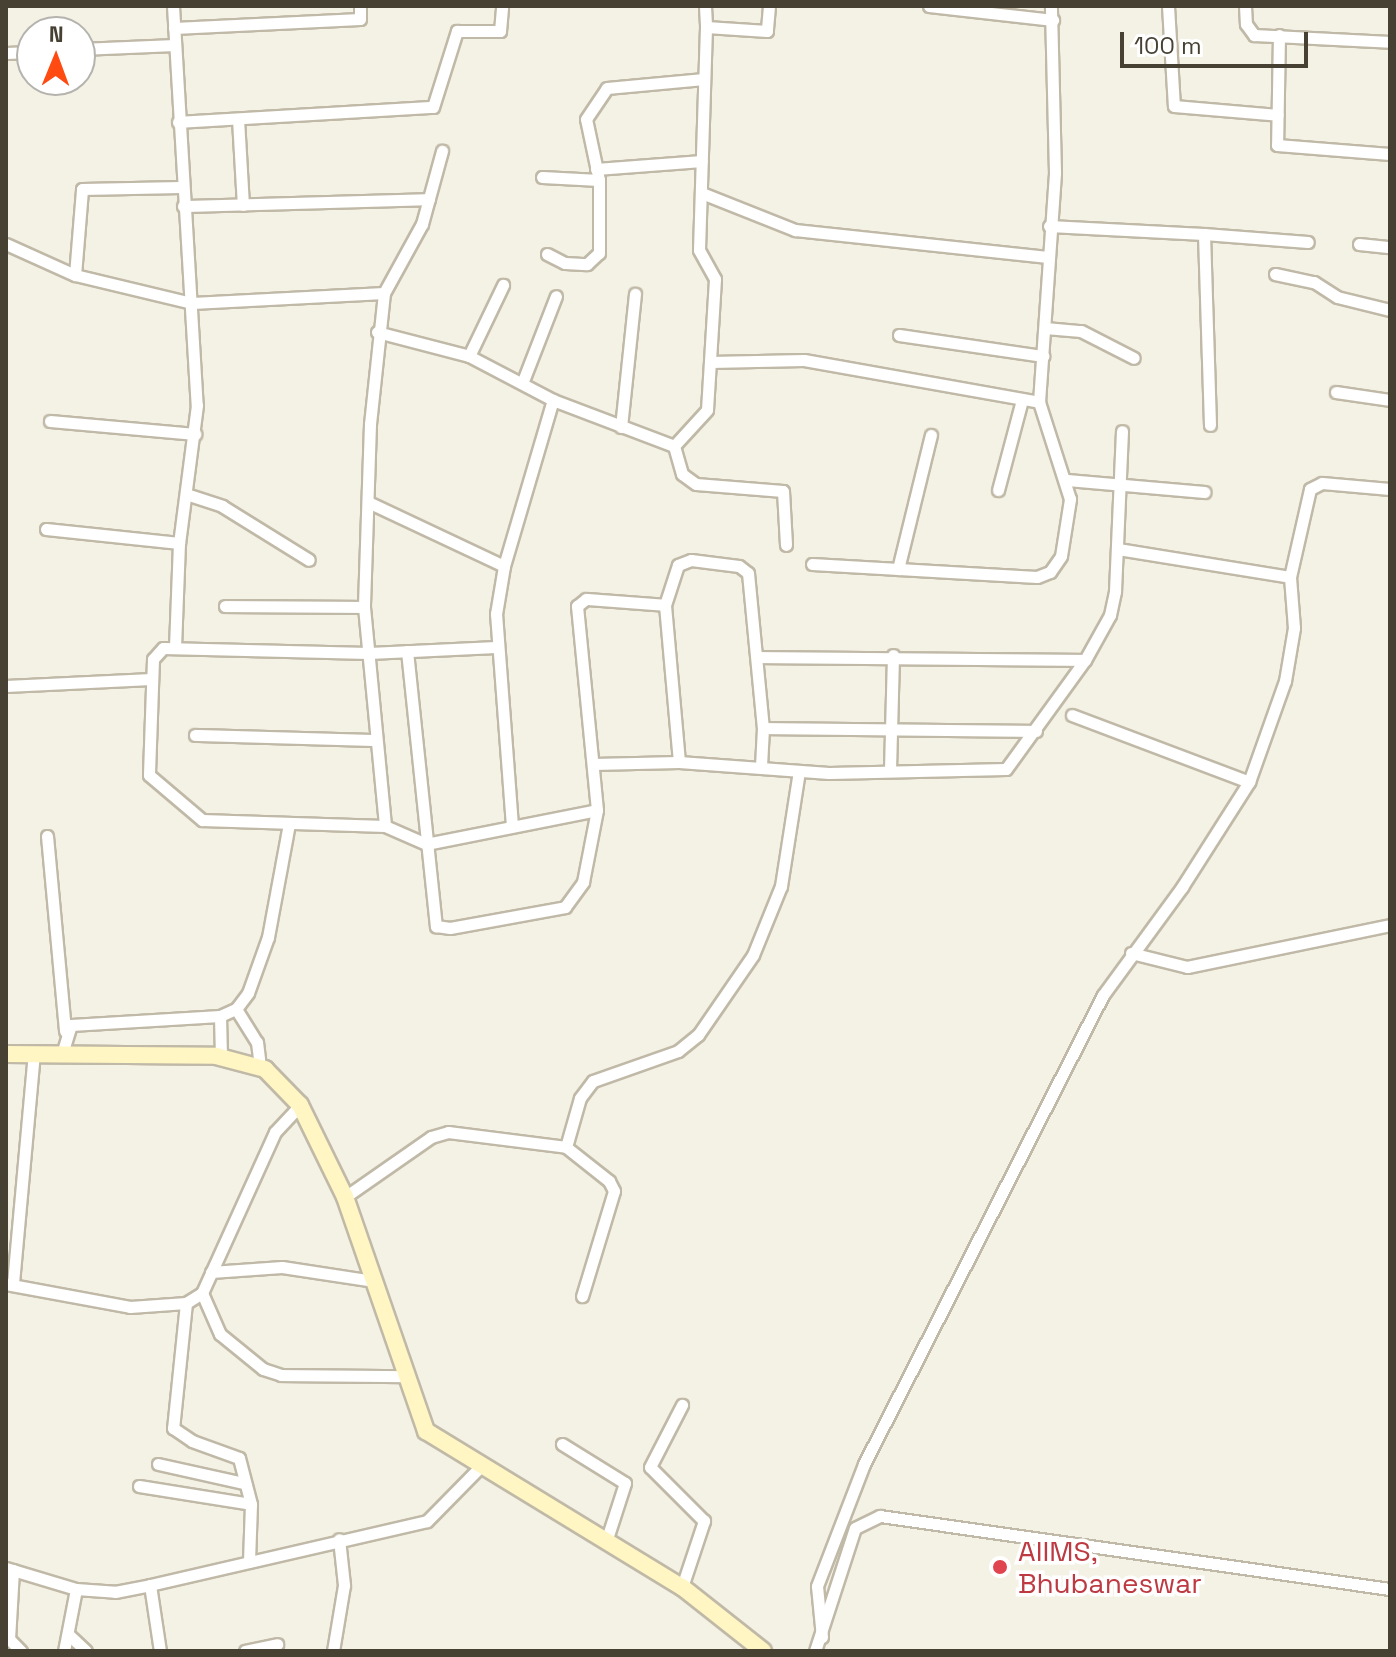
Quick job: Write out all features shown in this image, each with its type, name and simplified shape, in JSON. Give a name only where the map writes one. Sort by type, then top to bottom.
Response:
[{"type":"street","points":[[173,6],[181,187],[192,303],[195,434],[179,543],[175,648]]},
{"type":"street","points":[[174,28],[360,19],[360,6]]},
{"type":"street","points":[[178,122],[433,107],[457,31],[500,31],[502,6]]},
{"type":"street","points":[[674,446],[707,410],[715,279],[700,257],[704,194],[705,6]]},
{"type":"street","points":[[706,27],[767,31],[769,6]]},
{"type":"street","points":[[929,6],[1053,20]]},
{"type":"street","points":[[812,564],[1037,577],[1050,572],[1061,556],[1071,515],[1067,480],[1039,402],[1055,173],[1051,6]]},
{"type":"street","points":[[1168,6],[1174,106],[1278,115]]},
{"type":"street","points":[[1245,6],[1246,24],[1254,35],[1390,42]]},
{"type":"street","points":[[1279,35],[1277,145],[1390,154]]},
{"type":"street","points":[[96,48],[175,45]]},
{"type":"street","points":[[547,254],[565,263],[594,260],[599,253],[597,174],[586,119],[607,88],[704,79]]},
{"type":"street","points":[[238,119],[243,205]]},
{"type":"street","points":[[385,826],[364,607],[377,332],[384,293],[413,245],[442,151]]},
{"type":"street","points":[[542,177],[597,174],[702,161]]},
{"type":"street","points":[[75,275],[82,189],[181,187]]},
{"type":"street","points":[[704,194],[795,230],[1048,257]]},
{"type":"street","points":[[183,206],[429,199]]},
{"type":"street","points":[[1049,226],[1308,242]]},
{"type":"street","points":[[1204,234],[1210,425]]},
{"type":"street","points":[[6,244],[75,275],[192,303],[384,293]]},
{"type":"street","points":[[1359,244],[1390,247]]},
{"type":"street","points":[[1275,274],[1314,282],[1337,297],[1390,310]]},
{"type":"street","points":[[469,356],[503,285]]},
{"type":"street","points":[[621,427],[635,294]]},
{"type":"street","points":[[523,381],[556,296]]},
{"type":"street","points":[[1045,328],[1081,331],[1134,358]]},
{"type":"street","points":[[377,332],[469,356],[523,381],[553,400],[674,446]]},
{"type":"street","points":[[899,335],[1043,356]]},
{"type":"street","points":[[710,362],[804,360],[1039,402]]},
{"type":"street","points":[[1336,392],[1390,400]]},
{"type":"street","points":[[512,826],[496,647],[504,566],[553,400]]},
{"type":"street","points":[[998,490],[1022,400]]},
{"type":"street","points":[[50,421],[195,434]]},
{"type":"street","points":[[593,764],[679,762],[799,771],[1006,769],[1085,660],[1110,615],[1118,549],[1122,431]]},
{"type":"street","points":[[898,569],[931,435]]},
{"type":"street","points":[[674,446],[682,474],[696,484],[783,491],[786,545]]},
{"type":"street","points":[[1067,480],[1204,492]]},
{"type":"street","points":[[822,1637],[817,1586],[864,1464],[1103,995],[1182,887],[1249,782],[1285,681],[1294,628],[1290,577],[1314,484],[1390,489]]},
{"type":"street","points":[[186,494],[222,506],[309,560]]},
{"type":"street","points":[[368,502],[504,566]]},
{"type":"street","points":[[46,529],[179,543]]},
{"type":"street","points":[[1118,549],[1290,577]]},
{"type":"street","points":[[679,762],[665,605],[673,574],[683,561],[744,568],[757,657],[763,728],[761,766]]},
{"type":"street","points":[[407,651],[433,920],[440,928],[565,907],[583,882],[597,810],[577,606],[586,599],[665,605]]},
{"type":"street","points":[[225,606],[364,607]]},
{"type":"street","points":[[496,647],[369,653],[175,648],[158,652],[151,679],[148,766],[153,782],[202,820],[385,826],[426,844],[597,810]]},
{"type":"street","points":[[757,657],[893,655],[1085,660]]},
{"type":"street","points":[[890,770],[893,655]]},
{"type":"street","points":[[6,686],[151,679]]},
{"type":"street","points":[[1072,715],[1249,782]]},
{"type":"street","points":[[763,728],[1036,731]]},
{"type":"street","points":[[195,735],[376,740]]},
{"type":"street","points":[[566,1147],[584,1088],[678,1051],[725,1001],[753,955],[781,886],[799,771]]},
{"type":"street","points":[[65,1031],[83,1023],[220,1016],[236,1009],[248,993],[268,937],[289,824]]},
{"type":"street","points":[[47,836],[65,1031],[62,1054]]},
{"type":"street","points":[[1131,953],[1187,967],[1390,925]]},
{"type":"street","points":[[236,1009],[257,1042],[260,1067]]},
{"type":"street","points":[[220,1016],[221,1057]]},
{"type":"street","points":[[6,1054],[221,1057],[260,1067],[300,1105],[345,1197],[426,1431],[480,1467],[682,1587],[763,1651]]},
{"type":"street","points":[[34,1054],[10,1283],[130,1307],[186,1303],[202,1293],[275,1132],[300,1105]]},
{"type":"street","points":[[345,1197],[431,1137],[448,1132],[566,1147],[609,1181],[614,1191],[582,1296]]},
{"type":"street","points":[[211,1272],[282,1267],[373,1281]]},
{"type":"street","points":[[202,1293],[225,1341],[263,1369],[281,1375],[405,1376]]},
{"type":"street","points":[[186,1303],[173,1428],[192,1441],[239,1458],[243,1483],[251,1504],[249,1562]]},
{"type":"street","points":[[682,1405],[650,1467],[704,1521],[682,1587]]},
{"type":"street","points":[[562,1444],[625,1483],[606,1542]]},
{"type":"street","points":[[158,1464],[243,1483]]},
{"type":"street","points":[[21,1651],[9,1639],[10,1569],[76,1589],[115,1592],[150,1585],[437,1517],[480,1467]]},
{"type":"street","points":[[139,1486],[251,1504]]},
{"type":"street","points":[[815,1651],[855,1528],[880,1516],[1390,1589]]},
{"type":"street","points":[[333,1651],[344,1585],[339,1539]]},
{"type":"street","points":[[150,1585],[160,1651]]},
{"type":"street","points":[[64,1651],[76,1589]]},
{"type":"street","points":[[69,1635],[86,1651]]},
{"type":"street","points":[[245,1651],[277,1644]]},
{"type":"place","name":"AIIMS, Bhubaneswar","points":[[1000,1567]]}]
